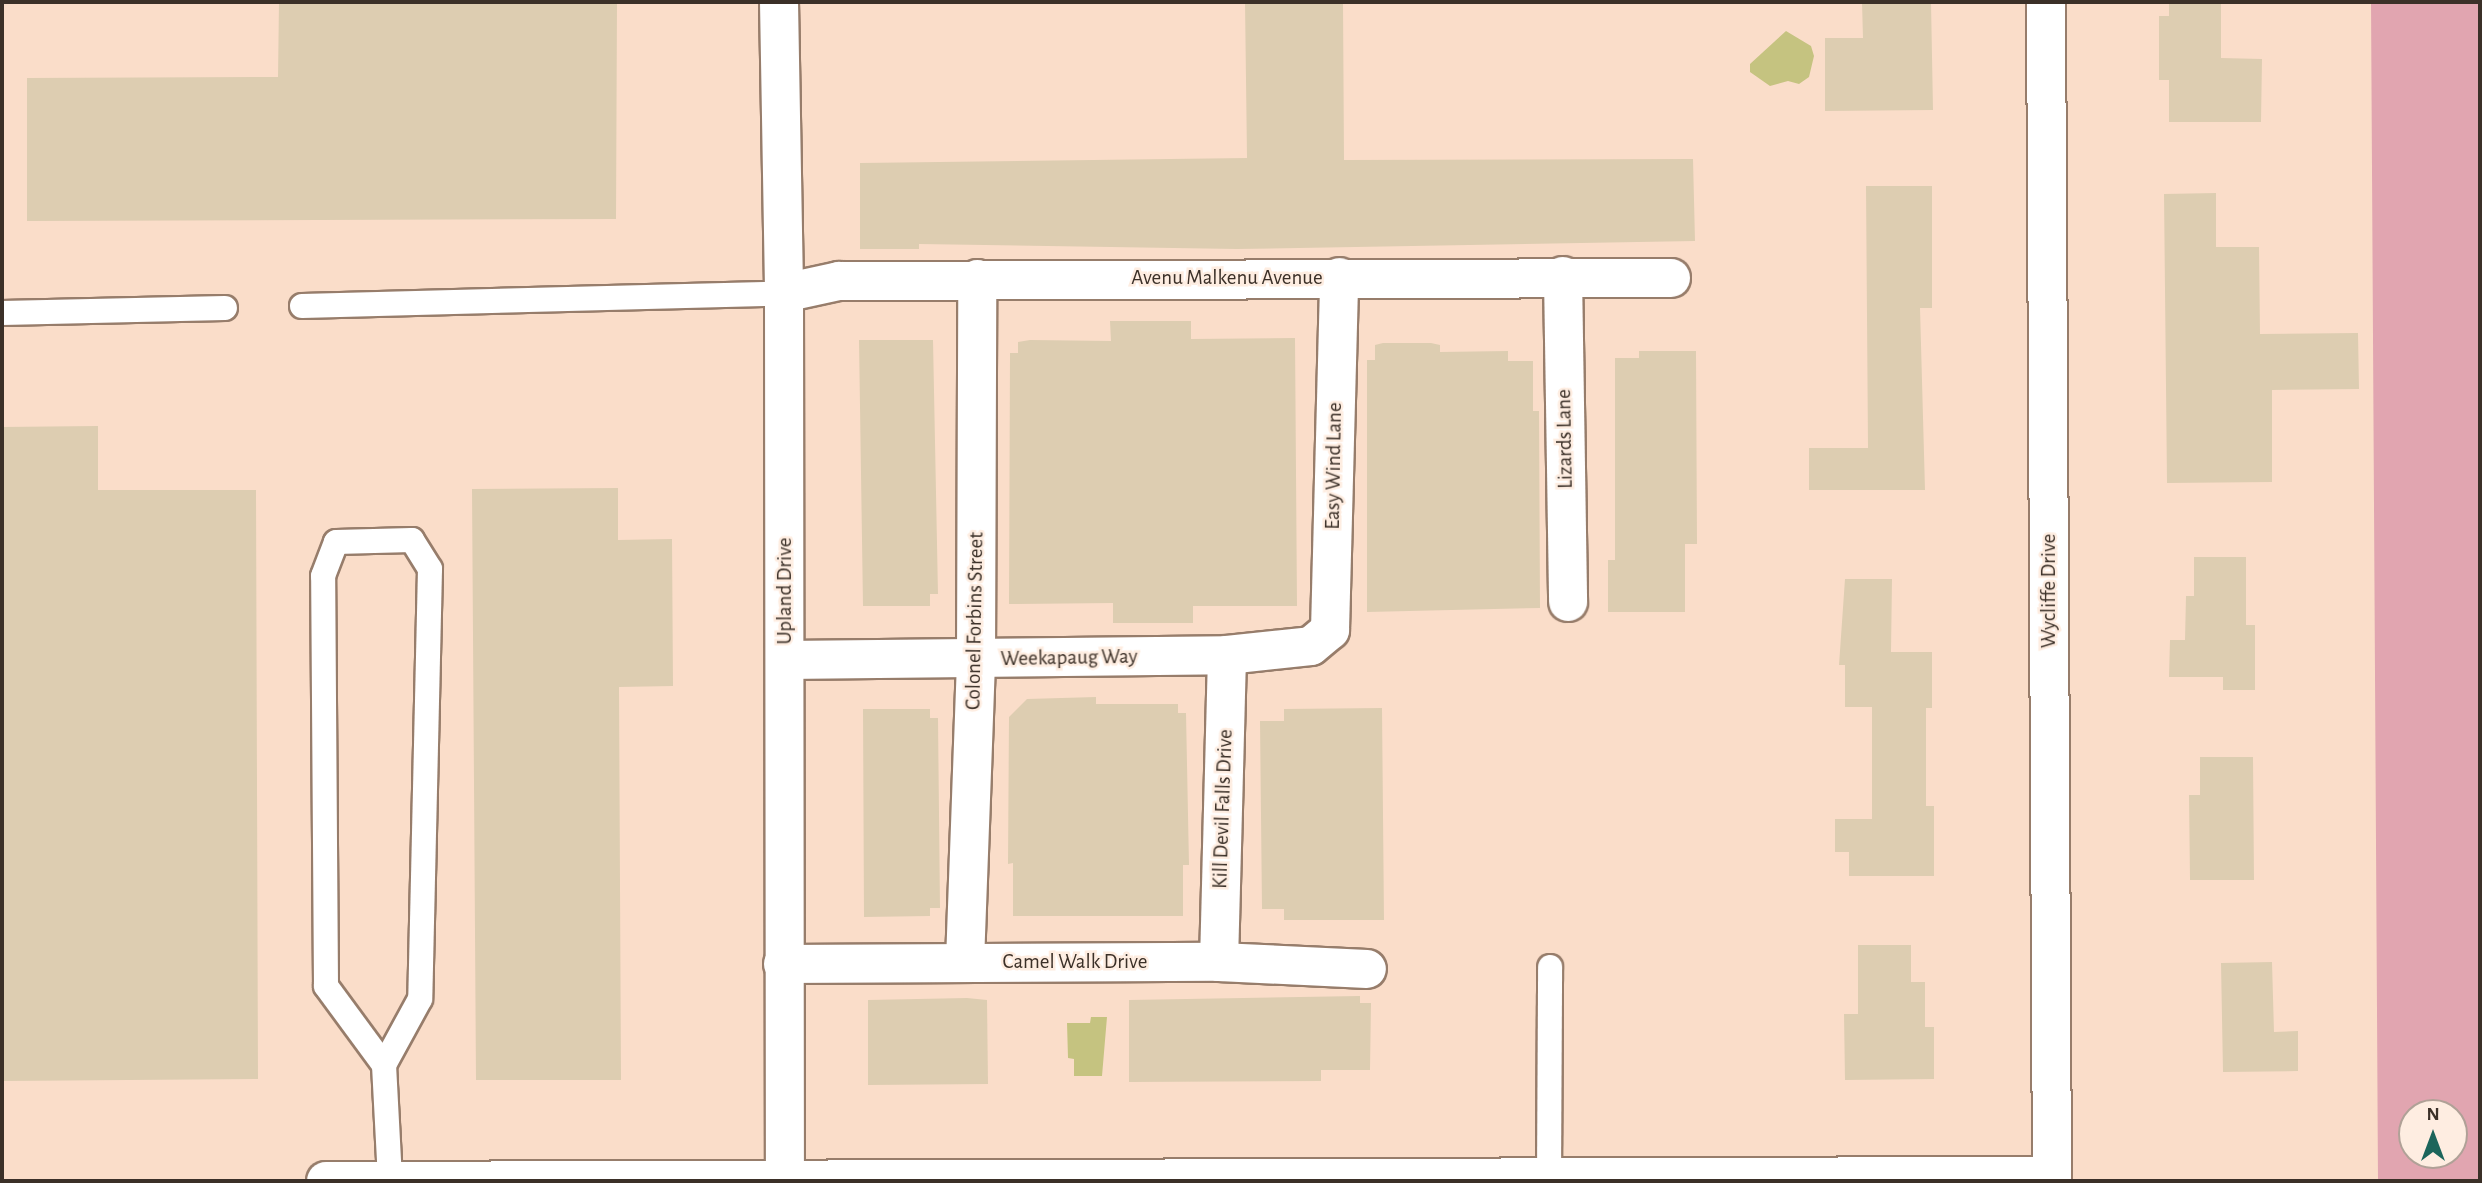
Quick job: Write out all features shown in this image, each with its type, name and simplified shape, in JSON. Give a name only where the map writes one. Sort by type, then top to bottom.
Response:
[{"type":"street","name":"Upland Drive","points":[[779,2],[784,293],[785,1181]]},
{"type":"street","name":"Wycliffe Drive","points":[[2046,2],[2052,1178]]},
{"type":"street","name":"Avenu Malkenu Avenue","points":[[784,293],[839,281],[1563,276],[1671,278]]},
{"type":"street","name":"Lizards Lane","points":[[1563,276],[1567,602]]},
{"type":"street","name":"Easy Wind Lane","points":[[1311,646],[1330,630],[1339,277]]},
{"type":"street","name":"Colonel Forbins Street","points":[[965,962],[976,659],[977,279]]},
{"type":"street","name":"Weekapaug Way","points":[[785,660],[1227,655],[1311,646]]},
{"type":"street","name":"Kill Devil Falls Drive","points":[[1219,962],[1227,655]]},
{"type":"street","name":"Camel Walk Drive","points":[[783,964],[1219,962],[1367,969]]},
{"type":"street","points":[[327,1181],[2052,1178]]},
{"type":"lane","points":[[302,306],[784,293]]},
{"type":"lane","points":[[2,313],[225,308]]},
{"type":"lane","points":[[384,1065],[326,986],[324,576],[336,542],[412,540],[430,569],[420,999],[384,1065],[390,1181]]},
{"type":"lane","points":[[1549,967],[1549,1179]]},
{"type":"shaded area","points":[[2371,2],[2480,2],[2480,1181],[2378,1181]]},
{"type":"shaded area","points":[[1786,31],[1811,46],[1814,56],[1809,77],[1799,84],[1788,81],[1770,86],[1750,72],[1750,64]]},
{"type":"shaded area","points":[[1091,1017],[1107,1017],[1102,1076],[1074,1076],[1074,1059],[1068,1058],[1067,1023],[1090,1023]]},
{"type":"building","points":[[279,2],[617,4],[616,219],[27,221],[27,78],[278,77]]},
{"type":"building","points":[[1245,2],[1343,2],[1344,160],[1693,159],[1695,241],[1237,249],[919,244],[919,249],[860,249],[860,163],[1247,158]]},
{"type":"building","points":[[1862,2],[1931,2],[1933,110],[1825,111],[1825,38],[1863,38]]},
{"type":"building","points":[[2169,2],[2221,2],[2221,58],[2262,59],[2261,122],[2169,122],[2169,80],[2159,80],[2159,16],[2169,16]]},
{"type":"building","points":[[1866,186],[1932,186],[1932,308],[1920,308],[1925,490],[1809,490],[1809,448],[1868,448]]},
{"type":"building","points":[[2216,193],[2216,247],[2259,247],[2260,334],[2358,333],[2359,389],[2272,390],[2272,482],[2167,483],[2164,194]]},
{"type":"building","points":[[1110,321],[1191,321],[1191,339],[1295,338],[1297,606],[1193,606],[1193,623],[1113,623],[1113,603],[1009,604],[1010,353],[1018,353],[1018,342],[1030,340],[1111,341]]},
{"type":"building","points":[[859,340],[933,340],[938,594],[930,594],[930,606],[863,606]]},
{"type":"building","points":[[1431,343],[1440,345],[1440,352],[1508,351],[1508,361],[1533,361],[1533,411],[1539,411],[1540,608],[1367,612],[1367,360],[1375,360],[1375,345]]},
{"type":"building","points":[[1639,351],[1696,351],[1697,544],[1685,544],[1685,612],[1608,612],[1608,560],[1615,560],[1615,358],[1639,358]]},
{"type":"building","points":[[98,426],[98,490],[256,490],[258,1079],[2,1081],[2,427]]},
{"type":"building","points":[[618,488],[618,540],[672,539],[673,686],[619,687],[621,1080],[476,1080],[472,489]]},
{"type":"building","points":[[2194,557],[2246,557],[2246,625],[2255,625],[2255,690],[2223,690],[2223,677],[2169,677],[2170,640],[2185,640],[2186,596],[2194,596]]},
{"type":"building","points":[[1845,579],[1892,579],[1891,652],[1932,652],[1932,708],[1926,708],[1926,806],[1934,806],[1934,876],[1849,876],[1849,852],[1835,852],[1835,819],[1872,819],[1872,707],[1845,707],[1845,665],[1839,665]]},
{"type":"building","points":[[1096,697],[1096,704],[1178,704],[1178,713],[1186,713],[1189,865],[1183,865],[1183,916],[1013,916],[1013,863],[1008,864],[1009,717],[1027,699]]},
{"type":"building","points":[[1382,708],[1384,920],[1284,920],[1284,909],[1262,909],[1260,721],[1284,721],[1284,709]]},
{"type":"building","points":[[863,709],[930,709],[930,718],[938,718],[940,908],[930,908],[930,916],[864,917]]},
{"type":"building","points":[[2200,757],[2253,757],[2254,880],[2190,880],[2189,795],[2200,795]]},
{"type":"building","points":[[1858,945],[1911,945],[1911,982],[1925,982],[1925,1027],[1934,1027],[1934,1079],[1845,1080],[1844,1014],[1858,1014]]},
{"type":"building","points":[[2272,962],[2274,1032],[2298,1031],[2298,1071],[2223,1072],[2221,963]]},
{"type":"building","points":[[1360,996],[1360,1003],[1371,1003],[1370,1070],[1321,1070],[1321,1081],[1129,1082],[1129,1000]]},
{"type":"building","points":[[868,1000],[987,1000],[988,1084],[868,1085]]}]
